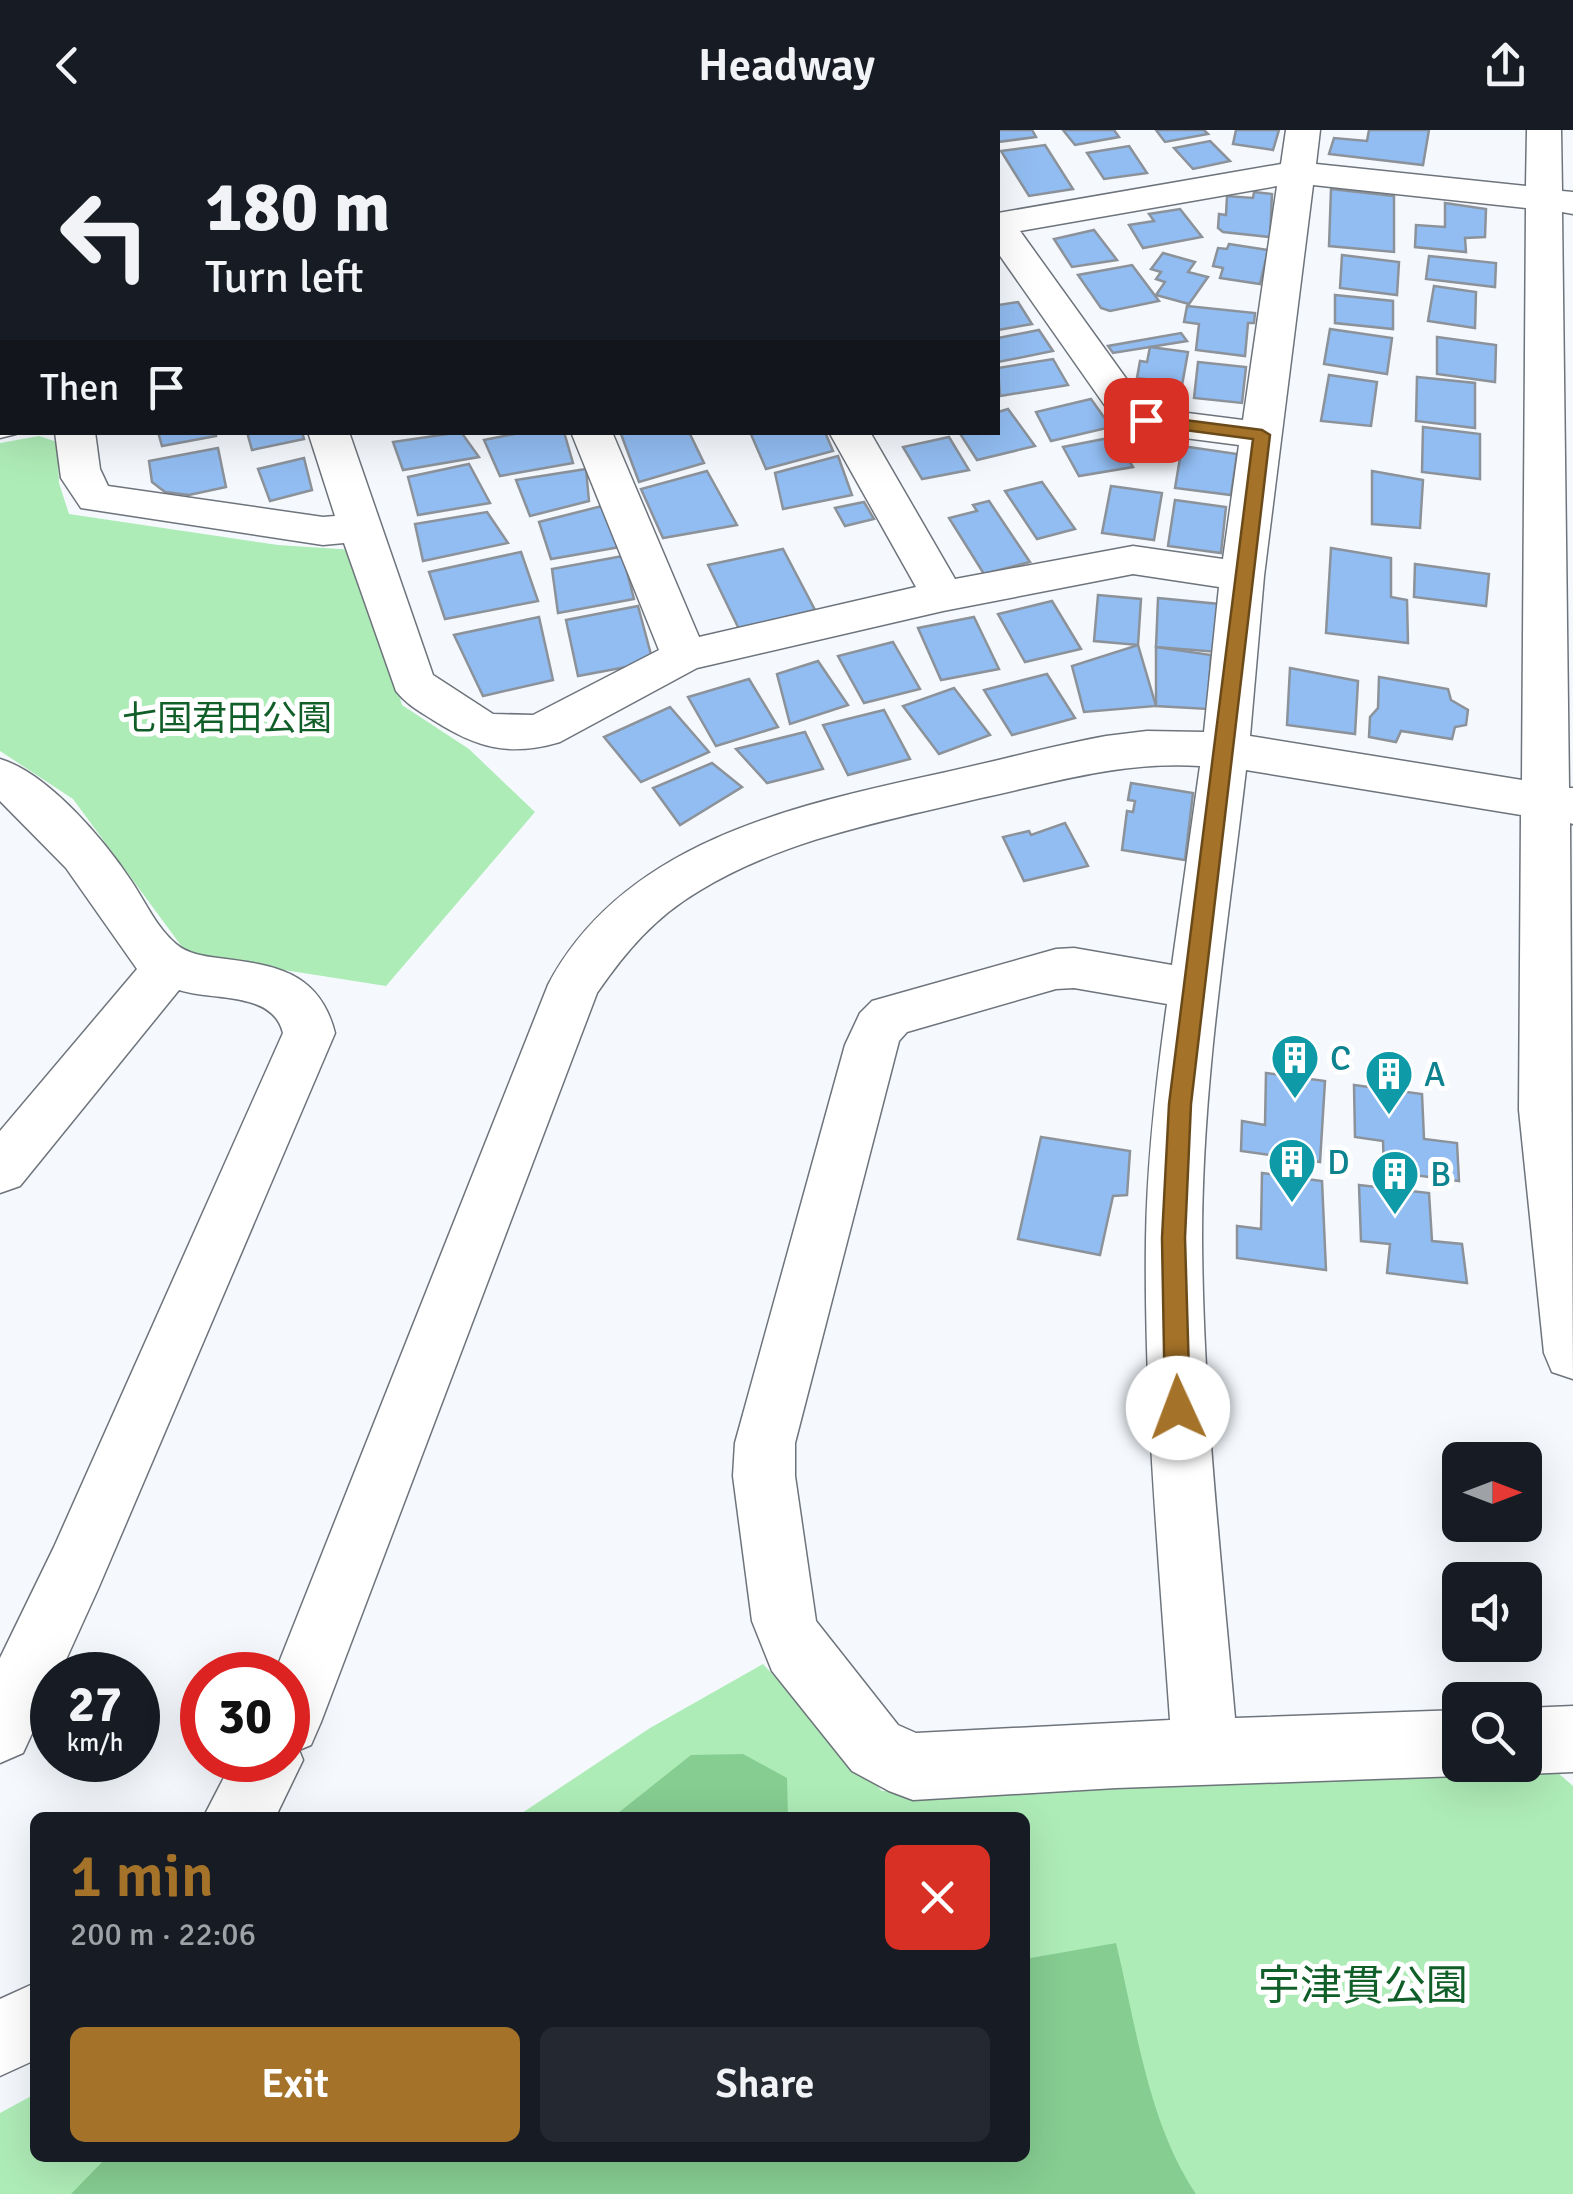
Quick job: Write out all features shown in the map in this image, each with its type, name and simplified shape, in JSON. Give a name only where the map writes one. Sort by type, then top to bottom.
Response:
[{"type":"street","points":[[1544,130],[1559,201],[1559,804],[1546,1110],[1573,1353]]},
{"type":"street","points":[[1000,226],[1300,151],[1396,184],[1432,184],[1559,201]]},
{"type":"street","points":[[1205,1752],[1178,1408],[1174,1238],[1180,1104],[1225,752],[1242,576],[1300,151]]},
{"type":"street","points":[[1000,229],[1129,411],[1146,420],[1262,435]]},
{"type":"street","points":[[75,435],[82,480],[86,492],[96,498],[323,530],[358,528]]},
{"type":"street","points":[[329,435],[412,680],[421,692],[482,729],[520,734],[544,730],[684,656],[943,596],[1133,560],[1242,576]]},
{"type":"street","points":[[592,435],[684,656]]},
{"type":"street","points":[[851,435],[943,596]]},
{"type":"street","points":[[310,1665],[574,985],[605,941],[640,905],[684,876],[773,834],[1096,755],[1164,747],[1225,752],[1559,804]]},
{"type":"street","points":[[0,776],[42,807],[110,889],[146,943],[169,966],[281,992],[299,1001],[308,1014],[310,1034],[76,1568],[0,1730]]},
{"type":"street","points":[[0,1170],[169,966]]},
{"type":"street","points":[[1194,989],[1074,968],[1056,969],[890,1016],[879,1028],[871,1045],[765,1443],[764,1476],[784,1621],[794,1649],[875,1748],[913,1768],[1442,1744]]},
{"type":"street","points":[[1542,1740],[1573,1739]]},
{"type":"street","points":[[240,1812],[257,1782]]},
{"type":"street","points":[[0,2040],[30,2021]]},
{"type":"green space","name":"七国君田公園","points":[[39,436],[57,442],[59,483],[69,514],[278,545],[355,550],[402,705],[469,749],[535,812],[386,986],[188,955],[73,799],[0,751],[0,443]]},
{"type":"green space","name":"宇津貫公園","points":[[763,1664],[882,1791],[1442,1775],[1442,1782],[1542,1782],[1542,1772],[1557,1772],[1573,1786],[1573,2194],[0,2194],[0,2113],[30,2097],[30,2162],[1030,2162],[1030,1812],[524,1812],[650,1728]]},
{"type":"green space","points":[[743,1754],[787,1778],[788,1812],[619,1812],[691,1755]]},
{"type":"green space","points":[[1116,1943],[1155,2105],[1196,2194],[71,2194],[102,2162],[1030,2162],[1030,1958]]},
{"type":"building","points":[[1000,130],[1032,130],[1036,137],[1000,142]]},
{"type":"building","points":[[1063,130],[1114,130],[1119,137],[1075,145]]},
{"type":"building","points":[[1156,130],[1204,130],[1208,134],[1165,142]]},
{"type":"building","points":[[1236,130],[1279,130],[1273,150],[1233,144]]},
{"type":"building","points":[[1369,130],[1429,130],[1423,165],[1329,154],[1334,138],[1367,141]]},
{"type":"building","points":[[1210,141],[1230,161],[1193,169],[1174,148]]},
{"type":"building","points":[[1045,145],[1073,189],[1029,196],[1001,151]]},
{"type":"building","points":[[1129,146],[1147,173],[1104,179],[1087,153]]},
{"type":"building","points":[[1331,189],[1394,196],[1394,252],[1329,246]]},
{"type":"building","points":[[1254,192],[1272,194],[1270,237],[1223,232],[1218,228],[1219,214],[1226,215],[1227,196],[1253,198]]},
{"type":"building","points":[[1445,203],[1486,209],[1485,237],[1465,238],[1466,252],[1415,247],[1416,225],[1445,227]]},
{"type":"building","points":[[1180,209],[1202,237],[1143,248],[1129,225],[1154,221],[1149,214]]},
{"type":"building","points":[[1094,230],[1117,260],[1072,267],[1054,239]]},
{"type":"building","points":[[1229,244],[1268,250],[1260,284],[1220,278],[1223,268],[1213,266],[1218,248],[1227,249]]},
{"type":"building","points":[[1163,253],[1195,262],[1188,272],[1208,277],[1189,304],[1156,295],[1165,282],[1156,279],[1161,272],[1151,269]]},
{"type":"building","points":[[1342,255],[1399,262],[1397,295],[1340,288]]},
{"type":"building","points":[[1429,256],[1496,263],[1495,287],[1426,279]]},
{"type":"building","points":[[1132,265],[1159,301],[1110,311],[1101,308],[1078,275]]},
{"type":"building","points":[[1434,286],[1476,292],[1475,328],[1428,321]]},
{"type":"building","points":[[1335,295],[1393,301],[1393,329],[1335,323]]},
{"type":"building","points":[[1018,302],[1032,324],[1000,330],[1000,305]]},
{"type":"building","points":[[1187,306],[1255,313],[1254,323],[1248,323],[1245,356],[1196,350],[1199,324],[1184,322]]},
{"type":"building","points":[[1330,329],[1392,338],[1387,374],[1324,364]]},
{"type":"building","points":[[1039,330],[1053,351],[1000,362],[1000,338]]},
{"type":"building","points":[[1181,333],[1187,341],[1113,353],[1108,346]]},
{"type":"building","points":[[1437,337],[1496,345],[1495,382],[1437,374]]},
{"type":"building","points":[[1150,347],[1188,352],[1179,402],[1148,398],[1150,394],[1143,393],[1146,379],[1137,378],[1140,361],[1147,362]]},
{"type":"building","points":[[1053,359],[1068,385],[1000,396],[1000,368]]},
{"type":"building","points":[[1198,362],[1246,367],[1242,403],[1194,398]]},
{"type":"building","points":[[1329,375],[1377,382],[1371,426],[1321,421]]},
{"type":"building","points":[[1417,377],[1475,383],[1475,428],[1416,421]]},
{"type":"building","points":[[1091,399],[1111,427],[1051,441],[1036,412]]},
{"type":"building","points":[[1008,409],[1035,446],[977,460],[961,435],[1000,435],[1000,411]]},
{"type":"building","points":[[1423,427],[1480,434],[1480,479],[1422,472]]},
{"type":"building","points":[[159,435],[216,436],[162,446]]},
{"type":"building","points":[[248,435],[303,435],[304,439],[252,450]]},
{"type":"building","points":[[463,435],[479,457],[403,470],[393,442]]},
{"type":"building","points":[[509,435],[565,435],[573,463],[500,476],[484,440]]},
{"type":"building","points":[[621,435],[690,435],[704,463],[639,482]]},
{"type":"building","points":[[751,435],[826,435],[833,451],[766,469]]},
{"type":"building","points":[[949,437],[969,470],[922,479],[903,447]]},
{"type":"building","points":[[1114,437],[1133,467],[1079,476],[1063,447]]},
{"type":"building","points":[[1182,446],[1237,454],[1231,495],[1175,488]]},
{"type":"building","points":[[218,448],[226,487],[189,495],[165,492],[152,482],[149,461]]},
{"type":"building","points":[[838,456],[852,495],[783,509],[775,473]]},
{"type":"building","points":[[304,458],[312,490],[270,501],[258,469]]},
{"type":"building","points":[[469,464],[490,503],[418,515],[408,477]]},
{"type":"building","points":[[586,469],[589,501],[530,516],[516,480]]},
{"type":"building","points":[[707,471],[737,525],[663,538],[641,489]]},
{"type":"building","points":[[1372,471],[1423,480],[1420,528],[1372,524]]},
{"type":"building","points":[[1042,482],[1075,529],[1037,539],[1005,491]]},
{"type":"building","points":[[1111,486],[1162,493],[1154,540],[1102,533]]},
{"type":"building","points":[[1175,500],[1226,507],[1221,553],[1168,546]]},
{"type":"building","points":[[989,501],[1030,562],[984,574],[949,518],[977,511],[973,505]]},
{"type":"building","points":[[864,502],[874,519],[845,526],[835,508]]},
{"type":"building","points":[[602,506],[620,547],[551,559],[539,522]]},
{"type":"building","points":[[487,512],[508,543],[423,561],[415,524]]},
{"type":"building","points":[[1331,548],[1391,558],[1391,597],[1407,600],[1408,643],[1326,633]]},
{"type":"building","points":[[783,549],[815,610],[739,629],[708,565]]},
{"type":"building","points":[[521,552],[538,601],[445,619],[429,572]]},
{"type":"building","points":[[623,556],[634,599],[558,613],[552,569]]},
{"type":"building","points":[[1415,564],[1489,574],[1486,606],[1414,597]]},
{"type":"building","points":[[1098,595],[1141,599],[1138,645],[1094,641]]},
{"type":"building","points":[[1158,598],[1219,604],[1218,652],[1156,647]]},
{"type":"building","points":[[1052,601],[1081,649],[1025,662],[998,614]]},
{"type":"building","points":[[638,606],[653,662],[578,676],[566,620]]},
{"type":"building","points":[[539,617],[553,680],[483,696],[454,635]]},
{"type":"building","points":[[974,617],[999,669],[941,680],[918,628]]},
{"type":"building","points":[[893,642],[920,689],[864,703],[838,656]]},
{"type":"building","points":[[1138,645],[1156,706],[1084,712],[1072,666]]},
{"type":"building","points":[[1156,647],[1211,655],[1208,709],[1156,706]]},
{"type":"building","points":[[818,661],[848,705],[790,724],[777,674]]},
{"type":"building","points":[[1290,668],[1358,681],[1355,734],[1287,725]]},
{"type":"building","points":[[1047,674],[1075,718],[1012,735],[984,690]]},
{"type":"building","points":[[1379,677],[1448,689],[1451,700],[1468,710],[1466,725],[1455,727],[1452,739],[1401,731],[1396,742],[1369,737],[1370,717],[1378,708]]},
{"type":"building","points":[[749,679],[778,727],[716,746],[688,697]]},
{"type":"building","points":[[954,688],[990,735],[939,754],[903,706]]},
{"type":"building","points":[[670,707],[709,752],[641,782],[604,737]]},
{"type":"building","points":[[884,710],[910,759],[848,775],[823,725]]},
{"type":"building","points":[[805,732],[823,769],[767,783],[736,749]]},
{"type":"building","points":[[712,763],[742,787],[680,825],[653,788]]},
{"type":"building","points":[[1131,783],[1193,793],[1185,860],[1122,850],[1127,811],[1133,812],[1135,801],[1128,800]]},
{"type":"building","points":[[1065,823],[1088,866],[1024,881],[1003,837],[1029,831],[1031,835]]},
{"type":"building","name":"C","points":[[1266,1073],[1325,1081],[1320,1162],[1241,1151],[1242,1121],[1265,1125]]},
{"type":"building","name":"A","points":[[1354,1085],[1422,1094],[1424,1139],[1457,1143],[1459,1181],[1384,1171],[1383,1141],[1355,1137]]},
{"type":"building","points":[[1041,1137],[1130,1151],[1127,1195],[1113,1196],[1100,1255],[1018,1239]]},
{"type":"building","name":"D","points":[[1262,1173],[1322,1181],[1326,1270],[1237,1258],[1237,1226],[1261,1229]]},
{"type":"building","name":"B","points":[[1359,1185],[1429,1193],[1432,1241],[1462,1244],[1467,1283],[1387,1273],[1390,1244],[1361,1241]]},
{"type":"place","name":"C","points":[[1295,1100]]},
{"type":"place","name":"A","points":[[1389,1116]]},
{"type":"place","name":"D","points":[[1292,1204]]},
{"type":"place","name":"B","points":[[1395,1216]]},
{"type":"route","points":[[1146,420],[1262,435],[1180,1104],[1174,1238],[1178,1408]]}]
